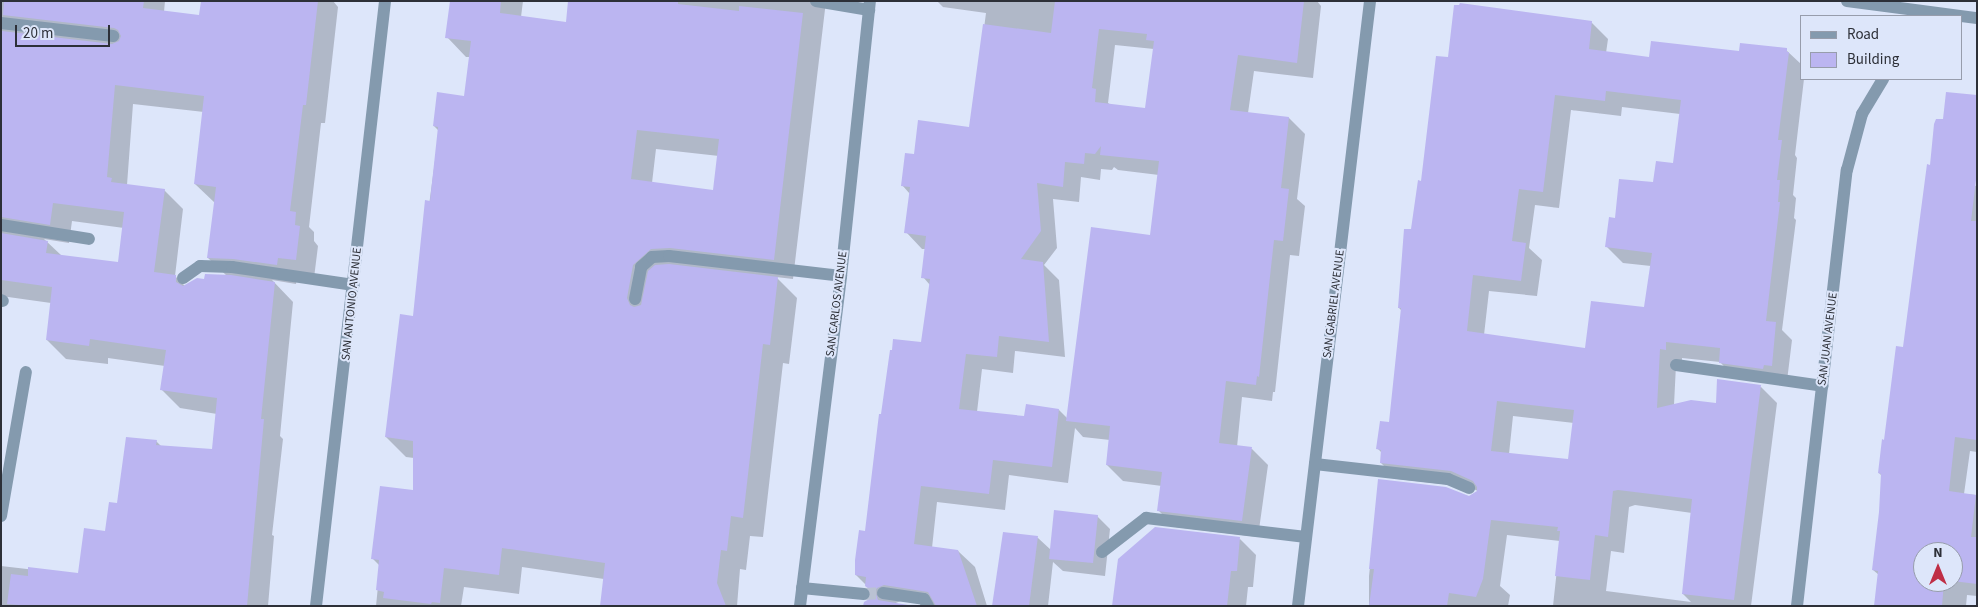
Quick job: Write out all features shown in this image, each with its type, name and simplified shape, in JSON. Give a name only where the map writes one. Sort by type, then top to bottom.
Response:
[{"type":"street","name":"SAN ANTONIO AVENUE","points":[[316,606],[385,1]]},
{"type":"street","points":[[816,1],[869,5]]},
{"type":"street","name":"SAN GABRIEL AVENUE","points":[[1298,606],[1370,1]]},
{"type":"street","points":[[1847,1],[1958,15]]},
{"type":"street","name":"SAN CARLOS AVENUE","points":[[800,606],[841,276],[869,5]]},
{"type":"street","points":[[1963,16],[1977,18]]},
{"type":"street","points":[[1,22],[113,36]]},
{"type":"street","name":"SAN JUAN AVENUE","points":[[1797,606],[1848,170],[1853,142],[1862,114],[1882,80]]},
{"type":"street","points":[[1,225],[89,239]]},
{"type":"street","points":[[635,299],[641,267],[652,257],[669,256],[841,276]]},
{"type":"street","points":[[183,278],[200,266],[232,267],[354,285]]},
{"type":"street","points":[[1676,365],[1823,386]]},
{"type":"street","points":[[1,516],[26,372]]},
{"type":"street","points":[[1315,464],[1448,479],[1470,488]]},
{"type":"street","points":[[1102,552],[1146,518],[1306,538]]},
{"type":"street","points":[[802,588],[864,594]]},
{"type":"street","points":[[883,593],[924,599],[928,606]]},
{"type":"building","points":[[4,1],[144,1],[143,8],[199,15],[201,1],[318,1],[306,105],[303,105],[290,211],[296,212],[295,225],[300,226],[296,260],[278,258],[277,265],[233,259],[207,258],[216,187],[194,184],[204,96],[115,85],[107,177],[112,178],[111,182],[165,189],[154,272],[176,275],[176,282],[183,286],[197,278],[204,279],[205,274],[231,275],[275,282],[261,419],[264,419],[247,606],[30,606],[7,604],[11,574],[28,576],[28,567],[78,573],[84,528],[105,531],[109,502],[117,503],[126,437],[157,440],[156,445],[212,449],[217,398],[160,390],[166,350],[90,339],[89,346],[46,340],[52,287],[1,280],[1,233],[48,241],[46,253],[118,262],[124,212],[53,203],[50,225],[1,217],[2,31],[112,44],[119,41],[121,36],[118,30],[114,28],[3,15]]},
{"type":"building","points":[[450,1],[501,1],[500,13],[566,22],[568,1],[678,1],[678,4],[739,11],[739,6],[803,13],[774,260],[670,248],[651,249],[633,265],[627,298],[630,305],[634,307],[641,305],[648,271],[655,265],[669,264],[778,277],[770,345],[763,344],[743,518],[731,516],[727,551],[721,550],[717,583],[726,606],[600,606],[605,563],[502,548],[499,575],[444,568],[440,603],[432,602],[431,604],[383,598],[384,592],[376,590],[379,560],[371,559],[380,486],[413,490],[413,441],[385,437],[400,314],[413,316],[425,200],[430,201],[438,127],[433,126],[437,92],[464,96],[471,41],[445,38]],"holes":[[[637,130],[719,139],[713,190],[631,179]]]},
{"type":"building","points":[[1055,1],[1304,1],[1297,63],[1238,55],[1230,110],[1289,117],[1281,188],[1289,189],[1283,241],[1274,240],[1259,377],[1257,376],[1256,385],[1226,381],[1219,443],[1252,447],[1242,521],[1157,511],[1162,472],[1106,465],[1110,426],[1066,421],[1091,227],[1150,235],[1159,161],[1100,155],[1101,146],[1095,154],[1085,153],[1084,164],[1065,162],[1063,187],[1037,183],[1041,231],[1021,259],[1043,262],[1049,342],[999,336],[997,357],[966,354],[959,409],[1024,416],[1026,404],[1059,409],[1052,467],[993,460],[989,494],[921,486],[914,544],[958,550],[977,606],[936,606],[928,592],[884,585],[875,591],[878,600],[914,606],[863,606],[864,602],[871,598],[872,591],[865,586],[866,577],[855,575],[855,560],[859,530],[865,531],[879,414],[881,414],[890,350],[892,350],[893,339],[921,342],[930,279],[921,278],[926,236],[904,233],[910,187],[901,186],[905,153],[914,154],[918,120],[969,127],[983,24],[1051,33]],"holes":[[[1099,29],[1147,34],[1146,40],[1154,41],[1145,108],[1095,102],[1096,89],[1092,88]]]},
{"type":"building","points":[[1460,3],[1592,21],[1589,49],[1649,57],[1651,41],[1739,51],[1740,43],[1787,48],[1787,52],[1789,52],[1778,140],[1782,140],[1777,180],[1780,180],[1778,202],[1780,202],[1766,321],[1776,322],[1772,366],[1764,365],[1763,369],[1719,363],[1720,348],[1666,342],[1666,350],[1660,349],[1657,408],[1691,400],[1716,403],[1717,379],[1761,385],[1734,600],[1682,594],[1692,499],[1618,490],[1613,491],[1608,537],[1595,535],[1590,580],[1555,576],[1560,531],[1557,531],[1558,527],[1491,520],[1483,579],[1476,597],[1449,593],[1447,606],[1369,606],[1374,569],[1369,569],[1378,479],[1446,487],[1469,496],[1477,491],[1473,481],[1451,471],[1380,463],[1381,450],[1376,449],[1380,421],[1389,422],[1401,308],[1398,308],[1404,229],[1411,229],[1418,180],[1421,181],[1436,56],[1448,57],[1454,5],[1459,5]],"holes":[[[1606,91],[1681,100],[1673,163],[1656,161],[1653,182],[1619,179],[1615,218],[1609,217],[1605,247],[1652,253],[1644,307],[1591,301],[1585,348],[1467,331],[1473,275],[1521,281],[1526,243],[1512,241],[1519,189],[1543,192],[1555,95],[1605,101]],[[1497,401],[1574,410],[1568,459],[1491,451]]]},
{"type":"building","points":[[1946,92],[1977,95],[1977,172],[1971,221],[1977,221],[1977,440],[1955,437],[1949,491],[1976,495],[1971,537],[1977,537],[1977,584],[1963,582],[1963,542],[1913,542],[1913,592],[1943,592],[1942,606],[1874,606],[1878,571],[1872,570],[1879,512],[1881,474],[1878,473],[1882,439],[1884,440],[1896,346],[1903,347],[1927,164],[1930,165],[1934,124],[1936,119],[1943,119]]},
{"type":"building","points":[[1054,510],[1098,515],[1093,563],[1049,559]]},
{"type":"building","points":[[1155,527],[1240,537],[1237,571],[1231,571],[1227,606],[1112,606],[1118,559]]},
{"type":"building","points":[[1003,532],[1038,536],[1029,606],[992,606]]},
{"type":"tunnel","points":[[864,594],[883,593]]}]
